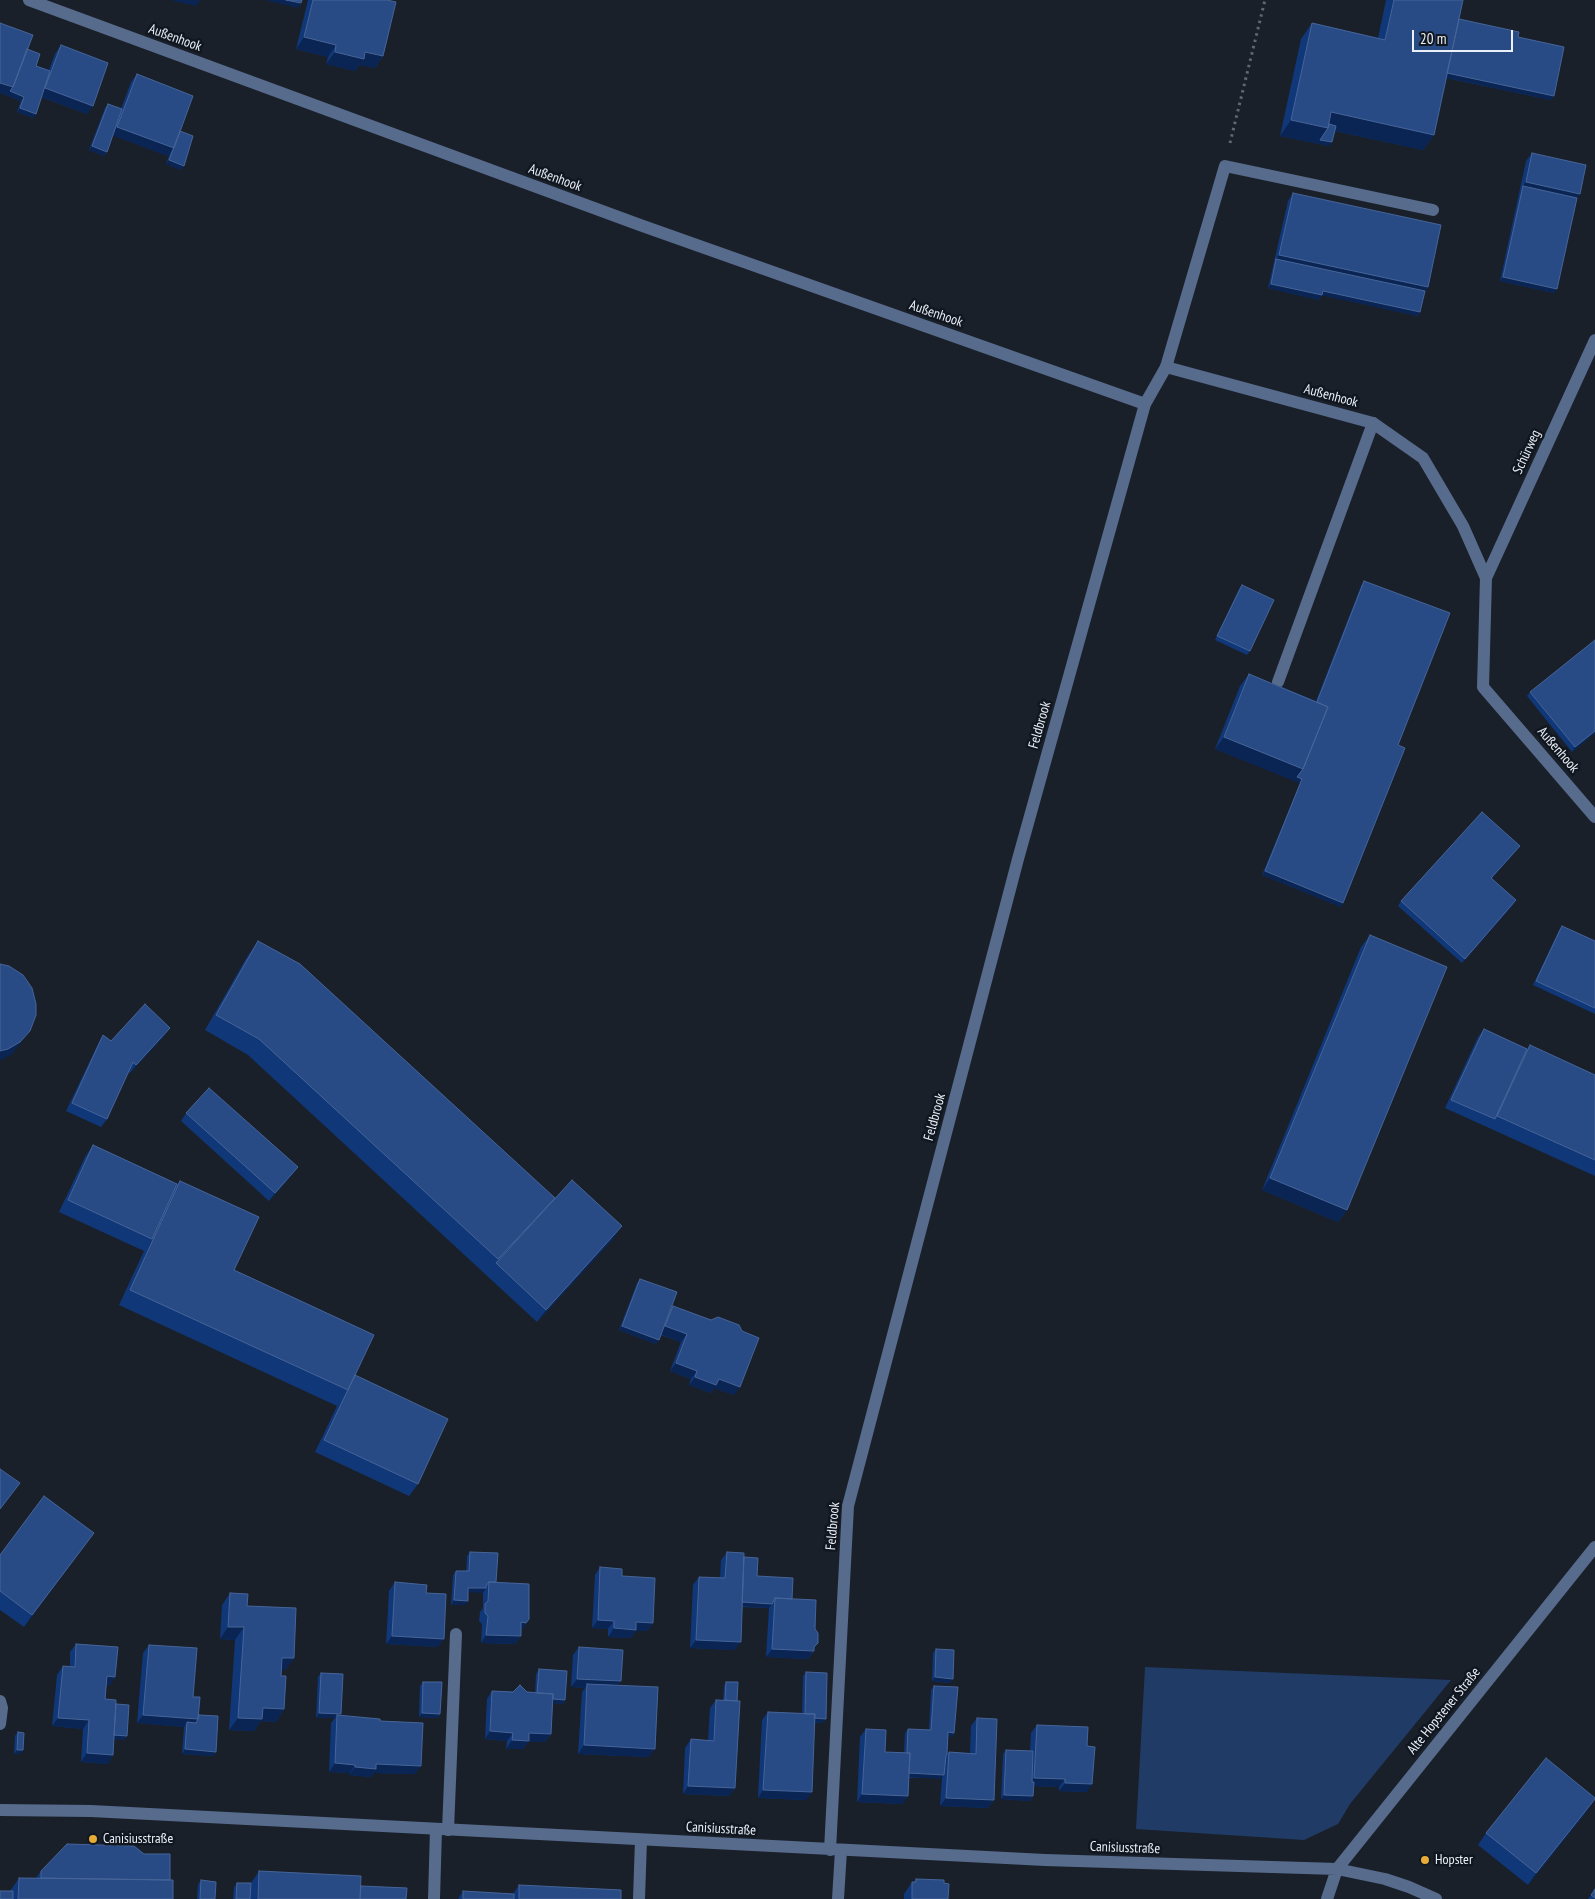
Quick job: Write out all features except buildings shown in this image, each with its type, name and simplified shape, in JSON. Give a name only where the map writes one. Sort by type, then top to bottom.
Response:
[{"type":"street","name":"Außenhook","points":[[29,0],[640,225],[1145,404]]},
{"type":"street","points":[[1145,404],[1166,367],[1224,166],[1433,210]]},
{"type":"street","name":"Schürweg","points":[[1486,578],[1595,340]]},
{"type":"street","name":"Außenhook","points":[[1166,367],[1373,423],[1423,458],[1463,526],[1486,578],[1484,686],[1595,817]]},
{"type":"street","name":"Feldbrook","points":[[838,1899],[836,1850],[848,1506],[1018,859],[1145,404]]},
{"type":"street","points":[[1278,682],[1373,423]]},
{"type":"street","name":"Alte Hopstener Straße","points":[[1327,1899],[1337,1869],[1595,1547]]},
{"type":"street","points":[[434,1899],[442,1829],[456,1634]]},
{"type":"street","points":[[0,1701],[2,1708],[0,1724]]},
{"type":"street","name":"Canisiusstraße","points":[[0,1810],[91,1811],[836,1850],[1105,1862],[1337,1869],[1386,1879],[1436,1899]]},
{"type":"street","points":[[639,1899],[641,1840]]},
{"type":"path","points":[[1224,166],[1265,0]]},
{"type":"shaded area","points":[[1145,1667],[1451,1680],[1350,1804],[1338,1824],[1304,1840],[1136,1829]]},
{"type":"place","name":"Canisiusstraße","points":[[93,1839]]},
{"type":"place","name":"Hopster","points":[[1425,1860]]}]
